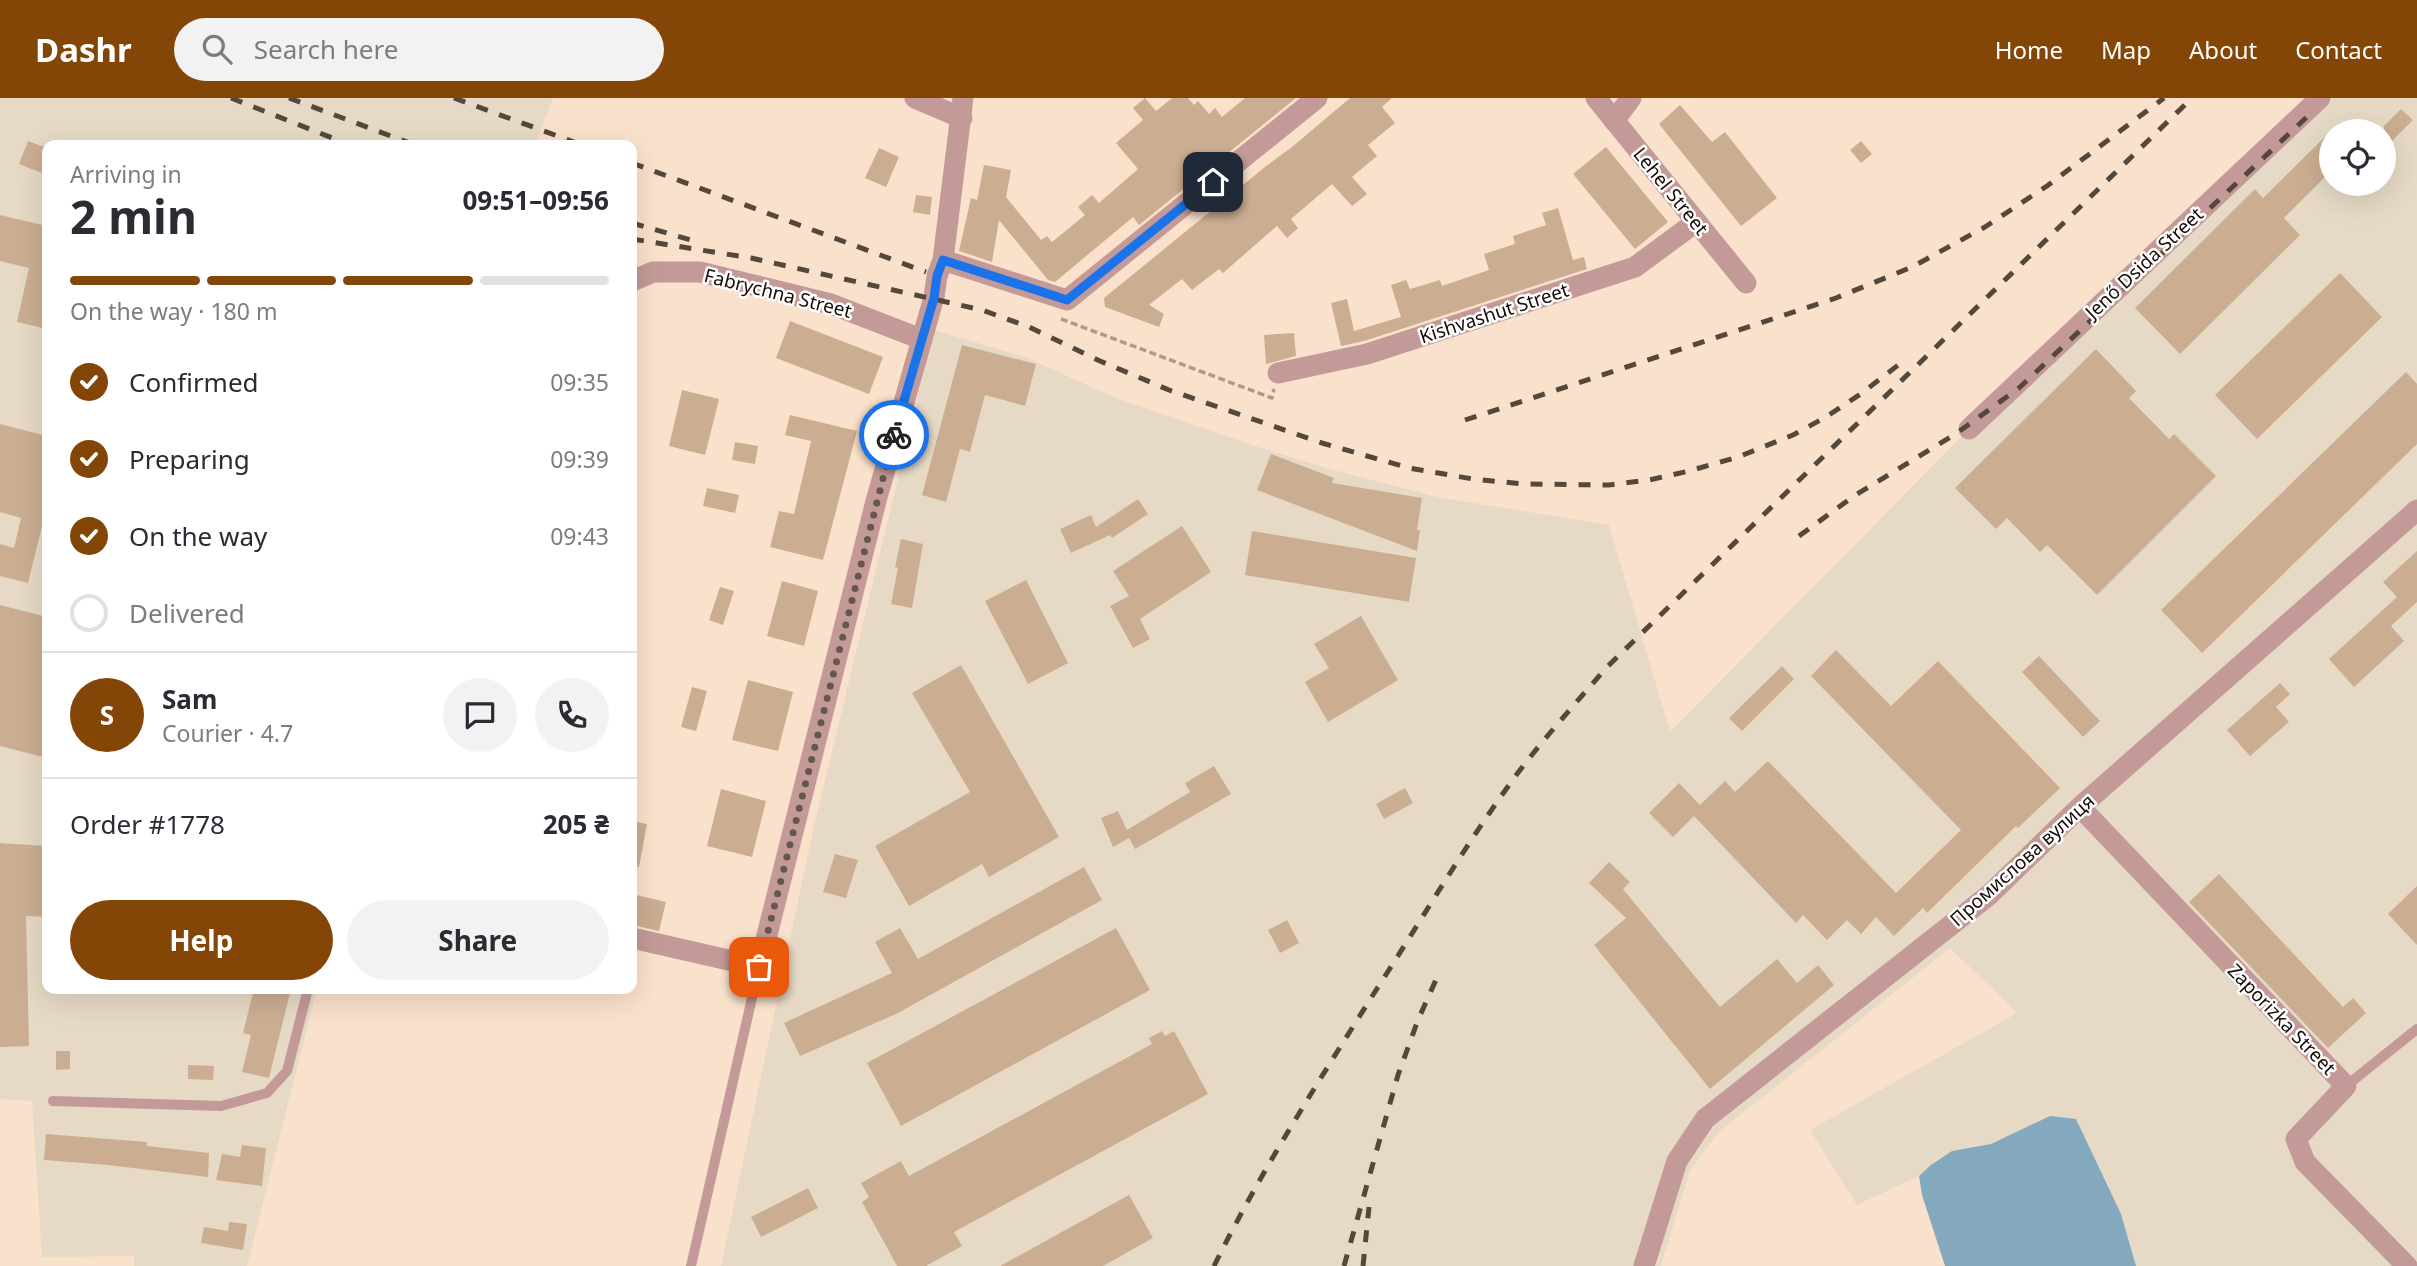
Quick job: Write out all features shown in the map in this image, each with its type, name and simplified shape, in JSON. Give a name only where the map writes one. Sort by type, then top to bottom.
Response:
[{"type":"street","points":[[637,939],[759,967],[876,501],[943,260],[963,108],[915,98]]},
{"type":"street","points":[[943,260],[1067,300],[1317,98]]},
{"type":"street","name":"Lehel Street","points":[[1596,98],[1746,283]]},
{"type":"street","points":[[1615,121],[1631,98]]},
{"type":"street","name":"Jenő Dsida Street","points":[[1969,429],[2320,98]]},
{"type":"street","name":"Kishvashut Street","points":[[1278,373],[1367,354],[1635,267],[1696,222]]},
{"type":"street","name":"Fabrychna Street","points":[[637,279],[653,272],[700,272],[831,304],[921,339]]},
{"type":"street","name":"Промислова вулиця","points":[[1644,1266],[1677,1161],[1705,1119],[1989,895],[2080,807],[2417,510]]},
{"type":"street","name":"Zaporizka Street","points":[[2080,807],[2346,1086],[2296,1139],[2305,1162],[2407,1266]]},
{"type":"lane","points":[[691,1266],[759,967]]},
{"type":"lane","points":[[53,1101],[221,1106],[267,1093],[287,1071],[306,994]]},
{"type":"lane","points":[[2346,1086],[2417,1029]]},
{"type":"path","points":[[1067,300],[1051,316],[1272,398],[1278,373]]},
{"type":"shaded area","points":[[0,98],[553,98],[537,140],[42,140],[42,994],[316,994],[247,1266],[134,1266],[134,1256],[42,1257],[32,1101],[0,1099]]},
{"type":"shaded area","points":[[2320,98],[2417,98],[2417,1266],[2136,1266],[2050,1116],[1991,1144],[1952,1151],[1919,1176],[1857,1205],[1810,1130],[2017,1013],[1950,948],[1720,1131],[1690,1170],[1661,1266],[721,1266],[813,830],[934,330],[1028,358],[1113,397],[1326,468],[1437,497],[1609,525],[1670,732],[1969,429]]},
{"type":"water","points":[[2050,1116],[2076,1119],[2121,1214],[2136,1266],[1945,1266],[1922,1195],[1919,1176],[1952,1151],[1991,1144]]},
{"type":"building","points":[[1145,98],[1156,111],[1172,98],[1188,98],[1194,105],[1198,101],[1209,114],[1215,108],[1222,117],[1245,98],[1296,98],[1139,225],[1133,217],[1055,282],[1048,280],[999,220],[992,262],[959,251],[971,198],[977,200],[984,165],[1011,170],[1006,197],[1041,240],[1047,236],[1052,242],[1085,215],[1078,207],[1092,195],[1099,203],[1138,169],[1116,143],[1143,120],[1133,108]]},
{"type":"building","points":[[1350,98],[1392,98],[1382,107],[1395,123],[1368,145],[1377,156],[1352,177],[1367,194],[1352,206],[1332,184],[1291,219],[1298,228],[1287,238],[1277,226],[1223,273],[1219,269],[1192,290],[1182,279],[1149,305],[1164,314],[1159,327],[1105,307],[1104,298]]},
{"type":"building","points":[[1680,105],[1712,142],[1725,132],[1777,198],[1741,226],[1659,124]]},
{"type":"building","points":[[2401,109],[2413,120],[2396,137],[2396,119],[2391,119]]},
{"type":"building","points":[[28,141],[42,146],[42,173],[19,164]]},
{"type":"building","points":[[1861,141],[1872,154],[1861,163],[1850,150]]},
{"type":"building","points":[[2319,143],[2319,183],[2284,218],[2300,235],[2180,354],[2135,308],[2255,189],[2263,198]]},
{"type":"building","points":[[1606,147],[1668,222],[1635,249],[1573,174]]},
{"type":"building","points":[[879,148],[899,157],[886,187],[865,178]]},
{"type":"building","points":[[916,195],[932,197],[930,215],[913,212]]},
{"type":"building","points":[[1558,208],[1573,260],[1584,257],[1587,269],[1341,346],[1331,303],[1347,299],[1354,331],[1401,317],[1391,285],[1406,280],[1410,289],[1440,280],[1442,286],[1489,270],[1484,254],[1515,244],[1513,236],[1546,225],[1542,213]]},
{"type":"building","points":[[0,215],[42,225],[42,328],[17,322],[29,268],[0,261]]},
{"type":"building","points":[[2340,273],[2382,317],[2257,439],[2215,395]]},
{"type":"building","points":[[790,321],[883,357],[869,394],[776,358]]},
{"type":"building","points":[[1294,333],[1296,356],[1266,364],[1264,335]]},
{"type":"building","points":[[962,345],[1036,364],[1025,406],[985,395],[970,452],[960,449],[946,502],[922,495]]},
{"type":"building","points":[[2096,349],[2136,391],[2129,398],[2169,439],[2174,434],[2216,476],[2097,595],[2047,545],[2040,552],[2007,518],[1996,529],[1955,488]]},
{"type":"building","points":[[2406,372],[2417,384],[2417,444],[2202,653],[2161,610]]},
{"type":"building","points":[[682,390],[719,399],[705,455],[669,446]]},
{"type":"building","points":[[790,415],[857,431],[823,560],[770,547],[779,511],[794,514],[811,441],[785,435]]},
{"type":"building","points":[[0,424],[42,435],[42,526],[28,583],[0,576],[0,544],[14,548],[21,518],[0,512]]},
{"type":"building","points":[[735,442],[758,446],[755,464],[732,460]]},
{"type":"building","points":[[1271,454],[1334,478],[1332,483],[1422,498],[1417,551],[1257,490]]},
{"type":"building","points":[[707,488],[739,495],[735,513],[703,506]]},
{"type":"building","points":[[1138,499],[1148,514],[1112,538],[1110,535],[1071,553],[1060,529],[1091,515],[1096,527]]},
{"type":"building","points":[[1182,526],[1211,572],[1140,619],[1150,639],[1133,648],[1110,606],[1129,596],[1113,571]]},
{"type":"building","points":[[1252,531],[1416,558],[1409,602],[1245,575]]},
{"type":"building","points":[[901,539],[923,544],[912,608],[891,604]]},
{"type":"building","points":[[2417,551],[2417,602],[2391,626],[2404,641],[2354,687],[2329,659],[2397,597],[2383,582]]},
{"type":"building","points":[[1026,580],[1068,663],[1028,684],[985,601]]},
{"type":"building","points":[[782,581],[818,591],[804,646],[767,636]]},
{"type":"building","points":[[720,587],[734,591],[723,625],[709,620]]},
{"type":"building","points":[[0,605],[42,616],[42,757],[0,746]]},
{"type":"building","points":[[1361,616],[1398,680],[1328,722],[1305,682],[1329,668],[1314,644]]},
{"type":"building","points":[[1836,650],[1891,706],[1938,661],[2060,788],[2018,828],[2016,826],[1927,913],[1923,908],[1894,936],[1876,917],[1861,934],[1847,920],[1827,940],[1803,915],[1796,923],[1694,816],[1673,837],[1649,813],[1679,783],[1700,805],[1725,781],[1735,792],[1768,761],[1896,893],[1961,830],[1811,676]]},
{"type":"building","points":[[2039,656],[2100,721],[2083,737],[2022,672]]},
{"type":"building","points":[[961,665],[1059,837],[989,877],[982,864],[909,906],[875,846],[970,792],[912,693]]},
{"type":"building","points":[[1782,666],[1794,679],[1742,731],[1729,718]]},
{"type":"building","points":[[748,680],[793,692],[778,751],[732,740]]},
{"type":"building","points":[[2280,683],[2290,694],[2276,707],[2289,722],[2250,756],[2227,730]]},
{"type":"building","points":[[692,687],[707,691],[696,731],[681,727]]},
{"type":"building","points":[[1214,766],[1231,794],[1135,849],[1129,838],[1113,847],[1101,818],[1118,811],[1127,830],[1190,792],[1185,783]]},
{"type":"building","points":[[1405,788],[1413,803],[1384,819],[1376,804]]},
{"type":"building","points":[[721,789],[766,801],[752,857],[707,846]]},
{"type":"building","points":[[637,822],[647,824],[637,867]]},
{"type":"building","points":[[0,843],[42,846],[42,917],[26,916],[29,1046],[0,1047]]},
{"type":"building","points":[[835,854],[858,860],[846,898],[823,892]]},
{"type":"building","points":[[1609,862],[1630,882],[1623,889],[1720,1007],[1777,959],[1797,983],[1818,965],[1834,985],[1710,1089],[1594,945],[1626,918],[1589,883]]},
{"type":"building","points":[[1084,867],[1102,900],[896,1014],[800,1056],[784,1023],[892,973],[875,942],[900,928],[918,959]]},
{"type":"building","points":[[2219,874],[2343,1007],[2353,998],[2366,1013],[2328,1048],[2189,902]]},
{"type":"building","points":[[2417,886],[2417,945],[2388,914]]},
{"type":"building","points":[[637,895],[666,902],[659,931],[637,926]]},
{"type":"building","points":[[1287,920],[1299,943],[1280,953],[1268,930]]},
{"type":"building","points":[[1116,928],[1150,990],[901,1126],[867,1063]]},
{"type":"building","points":[[253,994],[290,994],[269,1078],[242,1072],[251,1035],[243,1033]]},
{"type":"building","points":[[1162,1031],[1165,1036],[1174,1031],[1208,1094],[954,1232],[962,1246],[926,1266],[897,1266],[862,1202],[869,1197],[861,1183],[901,1161],[909,1176],[1152,1044],[1149,1038]]},
{"type":"building","points":[[56,1051],[70,1051],[70,1069],[56,1070]]},
{"type":"building","points":[[188,1065],[214,1066],[213,1080],[188,1079]]},
{"type":"building","points":[[46,1134],[147,1142],[147,1146],[209,1153],[208,1177],[44,1160]]},
{"type":"building","points":[[242,1145],[266,1148],[262,1186],[216,1180],[222,1154],[240,1157]]},
{"type":"building","points":[[808,1188],[818,1208],[761,1237],[751,1217]]},
{"type":"building","points":[[1129,1195],[1153,1238],[1103,1266],[1000,1266]]},
{"type":"building","points":[[229,1222],[247,1224],[243,1250],[201,1243],[204,1227],[228,1231]]},
{"type":"railway","points":[[231,98],[337,140]]},
{"type":"railway","points":[[289,98],[402,140]]},
{"type":"railway","points":[[454,98],[568,140]]},
{"type":"railway","points":[[1465,420],[1836,298],[1912,267],[1985,227],[2047,186],[2164,98]]},
{"type":"railway","points":[[1214,1266],[1272,1159],[1356,1021],[1481,826],[1550,733],[1606,668],[2192,98]]},
{"type":"railway","points":[[1799,536],[1854,496],[1957,433],[2019,388],[2309,115]]},
{"type":"railway","points":[[637,165],[926,272]]},
{"type":"railway","points":[[637,224],[691,240]]},
{"type":"railway","points":[[637,240],[751,258],[982,310],[1029,327],[1169,390],[1322,443],[1409,468],[1523,484],[1609,485],[1649,480],[1738,457],[1793,435],[1826,417],[1906,359]]},
{"type":"railway","points":[[1344,1266],[1398,1075],[1439,973]]},
{"type":"railway","points":[[1363,1266],[1369,1207]]},
{"type":"way so far","points":[[759,967],[894,435]]},
{"type":"route","points":[[894,435],[943,260],[1067,300],[1213,182]]}]
